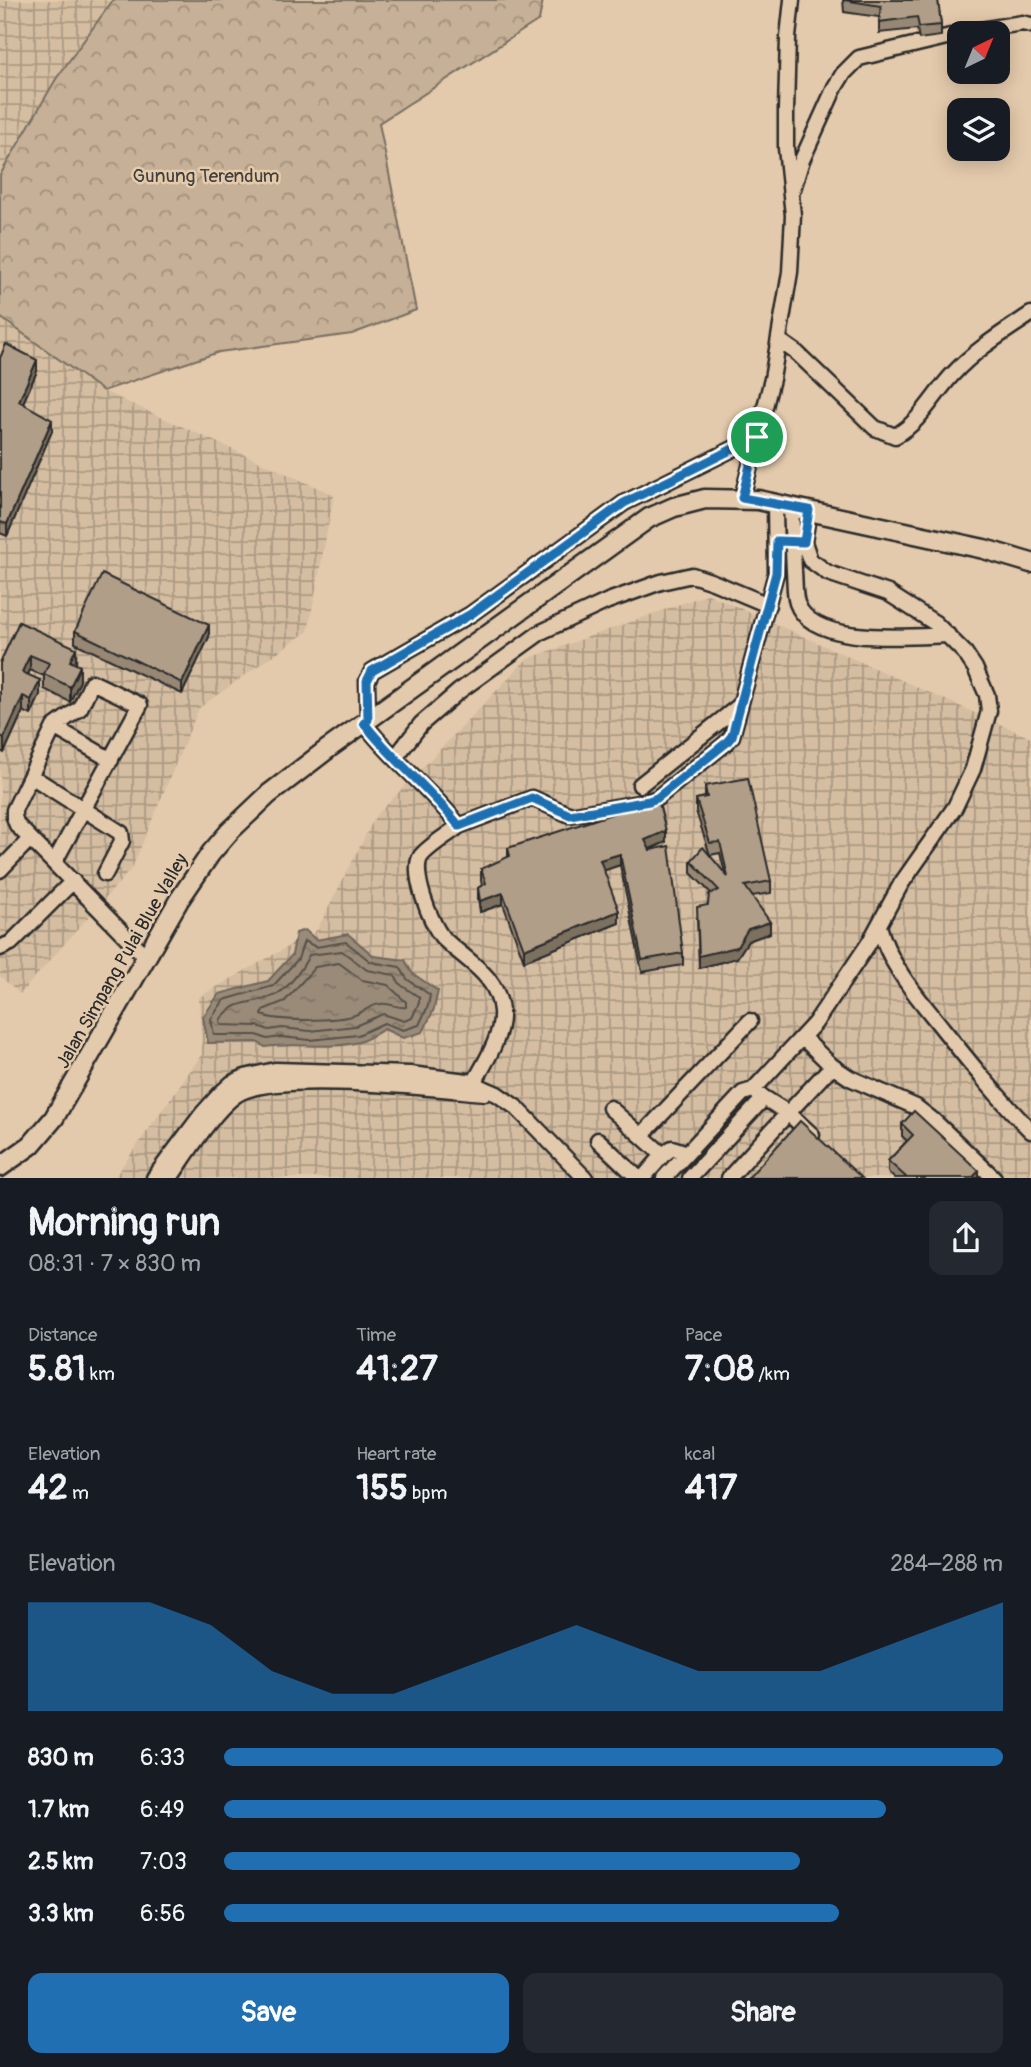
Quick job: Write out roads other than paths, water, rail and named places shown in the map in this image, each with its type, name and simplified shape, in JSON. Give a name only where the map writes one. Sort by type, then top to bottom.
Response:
[{"type":"main road","name":"Jalan Simpang Pulai Blue Valley","points":[[0,1167],[32,1145],[54,1118],[196,873],[230,831],[269,794],[366,721],[635,527],[660,513],[687,503],[705,499],[742,498],[984,549],[1031,563]]},
{"type":"street","points":[[742,498],[780,341],[790,272],[793,215],[786,148],[786,110],[792,0]]},
{"type":"street","points":[[1010,25],[1031,25]]},
{"type":"street","points":[[792,194],[802,160],[843,74],[859,58],[947,37]]},
{"type":"street","points":[[780,341],[797,353],[875,428],[895,436],[908,429],[954,372],[994,339],[1031,314]]},
{"type":"street","points":[[459,826],[427,788],[394,758],[366,721],[367,681],[372,671],[471,614],[624,503],[757,437]]},
{"type":"street","points":[[650,491],[660,513]]},
{"type":"street","points":[[471,1087],[502,1024],[498,995],[474,962],[440,935],[418,879],[417,868],[421,856],[459,826],[532,798],[570,815],[649,801],[657,798],[726,743],[732,736],[776,573],[777,541],[783,505]]},
{"type":"street","points":[[690,1178],[744,1119],[758,1094],[822,1011],[879,926],[901,884],[964,791],[989,711],[983,683],[965,653],[948,635],[921,613],[888,593],[818,568],[798,542],[783,505]]},
{"type":"street","points":[[809,510],[798,542],[797,603],[801,611],[816,623],[864,636],[948,635]]},
{"type":"street","points":[[777,541],[798,542]]},
{"type":"street","points":[[394,758],[421,724],[468,685],[541,632],[608,601],[661,582],[692,575],[768,605]]},
{"type":"street","points":[[54,863],[140,705],[92,682],[80,708],[54,727],[14,817],[17,825],[30,839],[146,957]]},
{"type":"street","points":[[640,785],[739,706]]},
{"type":"street","points":[[54,727],[111,760]]},
{"type":"street","points":[[31,776],[121,833],[122,841],[105,874]]},
{"type":"street","points":[[0,870],[30,839]]},
{"type":"street","points":[[0,948],[11,943],[73,881]]},
{"type":"street","points":[[879,926],[884,945],[896,968],[983,1079],[1031,1131]]},
{"type":"street","points":[[642,1135],[750,1021]]},
{"type":"street","points":[[802,1037],[832,1066],[850,1078],[916,1107],[993,1177]]},
{"type":"street","points":[[729,1178],[832,1066]]},
{"type":"street","points":[[153,1178],[202,1114],[260,1072],[275,1070],[453,1078],[471,1087],[496,1094],[529,1118],[585,1178]]},
{"type":"street","points":[[170,1178],[235,1088]]},
{"type":"street","points":[[664,1178],[743,1093],[758,1094],[788,1113],[819,1141]]},
{"type":"street","points":[[730,1107],[764,1139]]},
{"type":"street","points":[[610,1108],[663,1155]]},
{"type":"street","points":[[598,1140],[640,1178],[672,1149],[687,1153]]},
{"type":"water","points":[[305,930],[316,940],[348,934],[374,956],[405,960],[412,973],[438,991],[434,1009],[423,1032],[403,1038],[384,1029],[359,1042],[336,1045],[265,1047],[257,1042],[208,1043],[203,1017],[219,994],[268,981],[292,955],[296,933]]},
{"type":"park label","name":"Gunung Terendum","points":[[206,176]]}]
